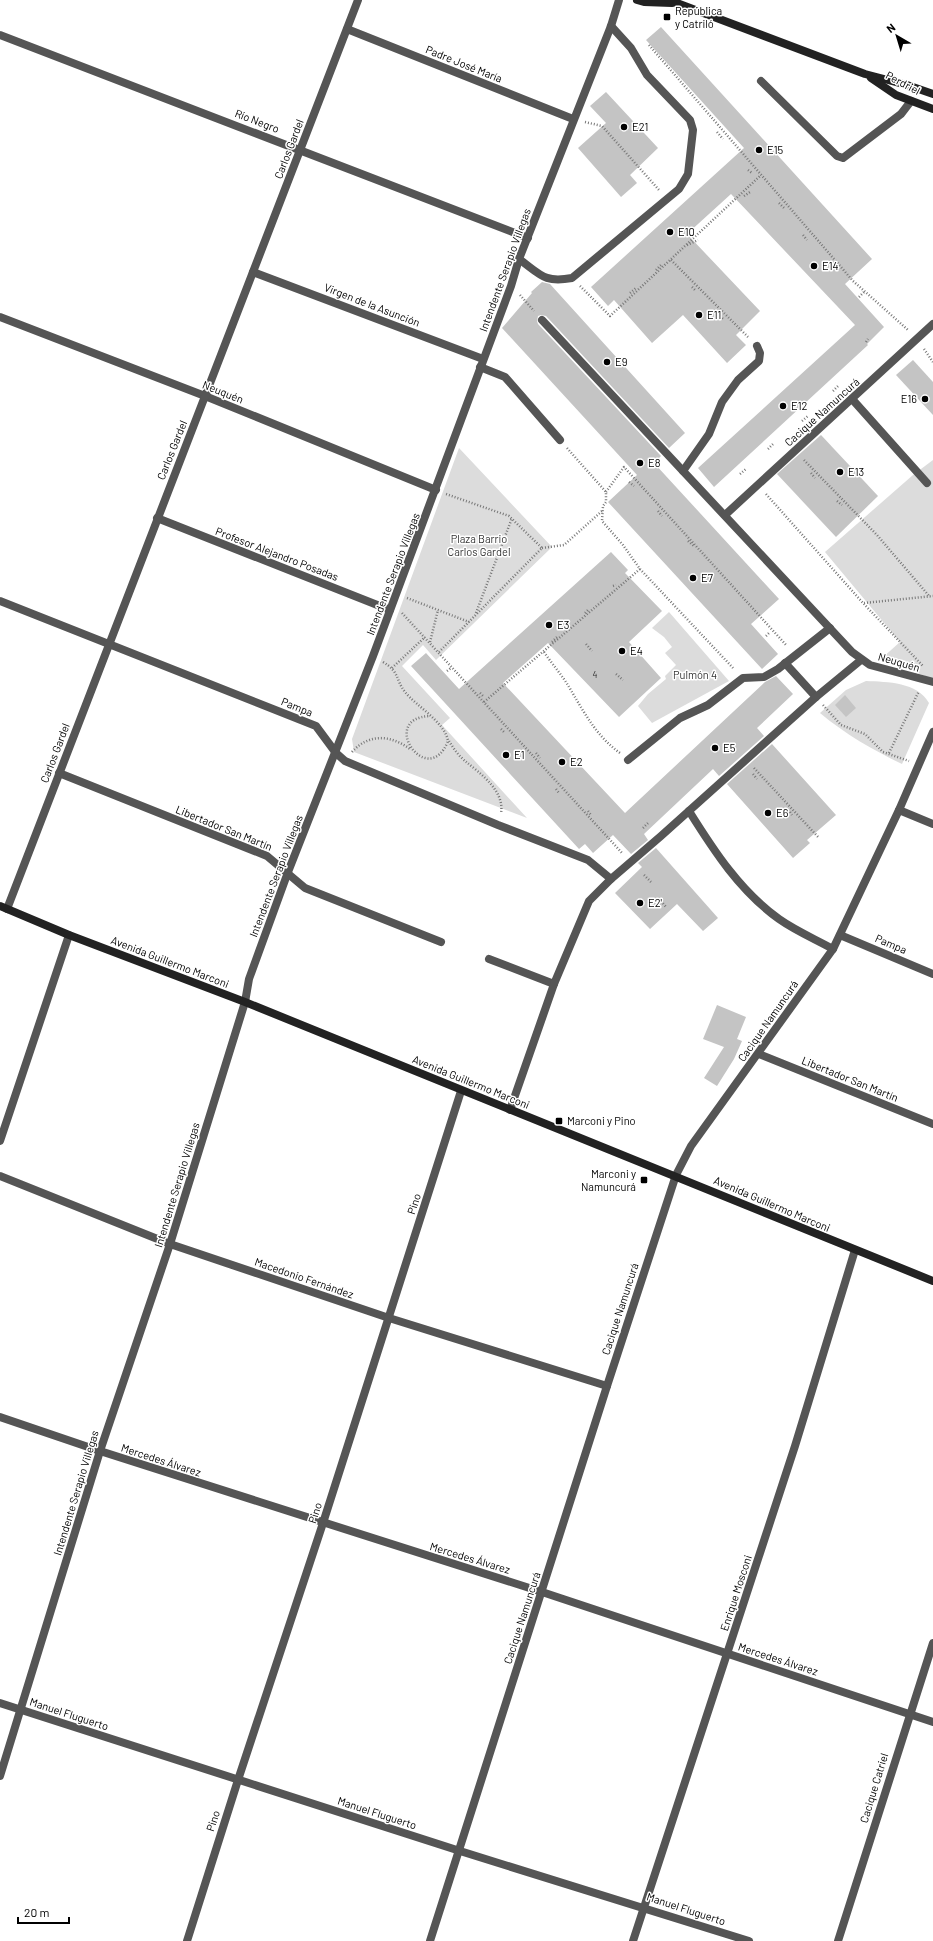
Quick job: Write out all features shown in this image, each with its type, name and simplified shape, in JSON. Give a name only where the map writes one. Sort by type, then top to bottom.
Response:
[{"type":"main road","points":[[637,0],[644,2],[670,1],[865,74],[907,84],[933,94]]},
{"type":"main road","name":"Perdriel","points":[[865,74],[896,95],[933,109]]},
{"type":"main road","name":"Avenida Guillermo Marconi","points":[[3,908],[69,935],[245,1002],[461,1091],[676,1175],[933,1281]]},
{"type":"street","name":"Carlos Gardel","points":[[3,908],[59,773],[358,0]]},
{"type":"street","name":"Intendente Serapio Villegas","points":[[0,1776],[22,1710],[100,1451],[170,1244],[245,1002],[249,979],[288,872],[374,656],[511,286],[519,259],[611,26],[619,0]]},
{"type":"street","points":[[519,259],[543,277],[555,281],[572,278],[679,189],[688,174],[693,130],[690,120],[647,75],[631,48],[611,26]]},
{"type":"street","name":"Padre José María","points":[[347,29],[573,119]]},
{"type":"street","name":"Río Negro","points":[[0,35],[528,238]]},
{"type":"street","points":[[761,81],[837,156],[843,158],[901,114],[910,101]]},
{"type":"street","name":"Virgen de la Asunción","points":[[253,272],[482,363],[505,377],[560,440]]},
{"type":"street","name":"Neuquén","points":[[0,317],[206,396],[436,490]]},
{"type":"street","points":[[510,1110],[554,984],[589,901],[611,879],[861,660],[542,320]]},
{"type":"street","name":"Cacique Namuncurá","points":[[725,515],[933,324]]},
{"type":"street","points":[[683,471],[709,434],[722,402],[738,380],[759,361],[760,353],[757,346]]},
{"type":"street","points":[[852,399],[927,483]]},
{"type":"street","name":"Profesor Alejandro Posadas","points":[[157,518],[392,607]]},
{"type":"street","name":"Pampa","points":[[0,601],[316,726],[336,754],[344,761],[498,825],[588,860],[611,879]]},
{"type":"street","points":[[628,760],[680,718],[708,705],[743,678],[764,676],[785,663],[830,628]]},
{"type":"street","name":"Neuquén","points":[[861,660],[870,665],[933,682]]},
{"type":"street","points":[[785,663],[816,698]]},
{"type":"street","name":"Cacique Namuncurá","points":[[430,1941],[460,1852],[607,1386],[676,1175],[691,1146],[759,1054],[833,949],[899,810],[933,732]]},
{"type":"street","name":"Libertador San Martín","points":[[59,773],[268,856],[305,888],[441,942]]},
{"type":"street","points":[[899,810],[933,824]]},
{"type":"street","points":[[689,812],[718,858],[738,882],[763,906],[780,919],[833,949]]},
{"type":"street","points":[[0,1141],[69,935]]},
{"type":"street","name":"Pampa","points":[[840,935],[933,974]]},
{"type":"street","points":[[490,959],[554,984]]},
{"type":"street","name":"Libertador San Martín","points":[[759,1054],[933,1124]]},
{"type":"street","name":"Pino","points":[[187,1941],[461,1091]]},
{"type":"street","name":"Macedonio Fernández","points":[[0,1176],[170,1244],[389,1318],[607,1386]]},
{"type":"street","name":"Enrique Mosconi","points":[[633,1941],[795,1446],[855,1250]]},
{"type":"street","name":"Mercedes Álvarez","points":[[0,1416],[100,1451],[542,1592],[933,1722]]},
{"type":"street","name":"Cacique Catriel","points":[[838,1941],[909,1714],[933,1643]]},
{"type":"street","name":"Manuel Fluguerto","points":[[0,1703],[460,1852],[644,1907],[749,1941]]},
{"type":"path","points":[[649,45],[760,176],[853,281],[918,339],[933,362]]},
{"type":"path","points":[[573,119],[602,126],[667,199]]},
{"type":"path","points":[[717,132],[723,139]]},
{"type":"path","points":[[748,170],[752,173]]},
{"type":"path","points":[[572,278],[610,316],[760,176]]},
{"type":"path","points":[[744,196],[750,192]]},
{"type":"path","points":[[779,203],[784,208]]},
{"type":"path","points":[[803,235],[807,240]]},
{"type":"path","points":[[685,247],[698,240]]},
{"type":"path","points":[[671,260],[757,346]]},
{"type":"path","points":[[830,262],[834,267]]},
{"type":"path","points":[[656,270],[661,265]]},
{"type":"path","points":[[511,286],[542,320]]},
{"type":"path","points":[[692,287],[696,291]]},
{"type":"path","points":[[630,293],[636,288]]},
{"type":"path","points":[[859,297],[864,292]]},
{"type":"path","points":[[720,316],[724,320]]},
{"type":"path","points":[[833,392],[838,386]]},
{"type":"path","points":[[802,421],[808,416]]},
{"type":"path","points":[[560,440],[606,492]]},
{"type":"path","points":[[768,449],[774,444]]},
{"type":"path","points":[[795,451],[876,534],[932,597]]},
{"type":"path","points":[[743,678],[640,569],[623,545],[602,521],[603,506],[606,502],[606,492],[624,467],[795,655]]},
{"type":"path","points":[[740,474],[746,469]]},
{"type":"path","points":[[811,473],[815,478]]},
{"type":"path","points":[[629,482],[634,486]]},
{"type":"path","points":[[758,485],[863,603],[928,671]]},
{"type":"path","points":[[436,490],[512,518],[542,548]]},
{"type":"path","points":[[837,501],[842,505]]},
{"type":"path","points":[[439,652],[542,548],[564,545],[603,511]]},
{"type":"path","points":[[658,511],[662,516]]},
{"type":"path","points":[[476,615],[512,518]]},
{"type":"path","points":[[688,541],[694,546]]},
{"type":"path","points":[[484,702],[640,569]]},
{"type":"path","points":[[717,571],[720,575]]},
{"type":"path","points":[[397,594],[469,622]]},
{"type":"path","points":[[863,603],[932,597]]},
{"type":"path","points":[[742,598],[748,604]]},
{"type":"path","points":[[392,607],[430,642],[631,862]]},
{"type":"path","points":[[585,613],[590,609]]},
{"type":"path","points":[[430,642],[438,610]]},
{"type":"path","points":[[766,636],[769,633]]},
{"type":"path","points":[[392,668],[425,637]]},
{"type":"path","points":[[552,642],[557,637]]},
{"type":"path","points":[[586,644],[592,651]]},
{"type":"path","points":[[544,652],[569,686],[591,725],[607,744],[628,760]]},
{"type":"path","points":[[374,656],[392,668],[398,675],[404,691],[447,735],[448,741],[462,758],[480,773],[500,799],[502,806],[498,825]]},
{"type":"path","points":[[520,670],[525,666]]},
{"type":"path","points":[[447,670],[451,668]]},
{"type":"path","points":[[616,674],[623,680]]},
{"type":"path","points":[[889,754],[924,680]]},
{"type":"path","points":[[480,693],[483,696]]},
{"type":"path","points":[[816,698],[841,725],[865,734],[883,752],[918,764]]},
{"type":"path","points":[[411,749],[407,736],[412,723],[417,719],[430,716]]},
{"type":"path","points":[[501,729],[505,733]]},
{"type":"path","points":[[344,761],[363,742],[382,737],[393,739],[422,757],[435,756],[442,752],[448,741]]},
{"type":"path","points":[[536,753],[540,758]]},
{"type":"path","points":[[747,760],[819,838]]},
{"type":"path","points":[[753,774],[757,779]]},
{"type":"path","points":[[556,789],[559,793]]},
{"type":"path","points":[[588,811],[591,815]]},
{"type":"path","points":[[790,812],[792,816]]},
{"type":"path","points":[[643,828],[649,822]]},
{"type":"path","points":[[644,875],[651,882]]},
{"type":"path","points":[[661,901],[666,907]]},
{"type":"green space","name":"Plaza Barrio Carlos Gardel","points":[[459,448],[552,547],[436,660],[423,645],[402,666],[450,718],[442,725],[527,818],[354,752],[352,739]]},
{"type":"green space","points":[[933,460],[933,679],[881,659],[900,642],[825,552],[913,475]]},
{"type":"green space","name":"Pulmón 4","points":[[669,612],[729,681],[652,723],[638,706],[648,694],[666,679],[665,676],[676,665],[665,653],[672,647],[664,637],[652,628]]},
{"type":"green space","points":[[866,681],[901,684],[910,687],[924,696],[929,703],[902,764],[880,753],[839,728],[820,713],[846,690]]},
{"type":"building","points":[[661,27],[872,259],[845,284],[884,327],[867,344],[868,345],[714,487],[698,468],[855,325],[731,194],[687,234],[760,311],[736,335],[746,345],[727,363],[683,315],[652,343],[614,300],[608,306],[591,287],[744,148],[646,40]]},
{"type":"building","points":[[606,92],[658,148],[630,175],[637,183],[621,197],[578,148],[606,123],[590,106]]},
{"type":"building","points":[[542,282],[550,284],[685,433],[669,448],[546,316],[538,316],[538,324],[661,456],[654,463],[779,599],[751,624],[778,654],[762,669],[608,502],[637,475],[502,328],[532,293],[531,292]]},
{"type":"building","name":"E16","points":[[913,360],[933,382],[933,415],[896,375]]},
{"type":"building","points":[[821,435],[878,496],[836,537],[777,474]]},
{"type":"building","points":[[611,552],[628,570],[625,573],[662,611],[629,642],[661,678],[619,717],[548,643],[503,683],[625,813],[765,682],[776,676],[793,694],[757,728],[764,736],[719,776],[713,769],[644,834],[648,840],[631,854],[613,835],[593,853],[585,844],[579,849],[411,666],[426,653],[459,689]]},
{"type":"building","points":[[845,695],[856,708],[846,717],[835,705]]},
{"type":"building","points":[[772,744],[836,815],[807,840],[810,843],[793,858],[727,784]]},
{"type":"building","points":[[656,848],[718,918],[703,931],[677,904],[650,929],[615,893],[642,867],[638,863]]},
{"type":"building","points":[[717,1005],[746,1017],[737,1039],[742,1041],[734,1059],[717,1086],[704,1078],[724,1047],[703,1039]]},
{"type":"place","name":"República y Catriló","points":[[667,17]]},
{"type":"place","name":"E21","points":[[624,127]]},
{"type":"place","name":"E15","points":[[759,150]]},
{"type":"place","name":"E10","points":[[670,232]]},
{"type":"place","name":"E14","points":[[814,266]]},
{"type":"place","name":"E11","points":[[699,315]]},
{"type":"place","name":"E9","points":[[607,362]]},
{"type":"place","name":"E16","points":[[925,399]]},
{"type":"place","name":"E12","points":[[783,406]]},
{"type":"place","name":"E8","points":[[640,463]]},
{"type":"place","name":"E13","points":[[840,472]]},
{"type":"place","name":"E7","points":[[693,578]]},
{"type":"place","name":"E3","points":[[549,625]]},
{"type":"place","name":"E4","points":[[622,651]]},
{"type":"place","name":"E5","points":[[715,748]]},
{"type":"place","name":"E1","points":[[506,755]]},
{"type":"place","name":"E2","points":[[562,762]]},
{"type":"place","name":"E6","points":[[768,813]]},
{"type":"place","name":"E2'","points":[[640,903]]},
{"type":"place","name":"Marconi y Pino","points":[[559,1121]]},
{"type":"place","name":"Marconi y Namuncurá","points":[[644,1180]]}]
